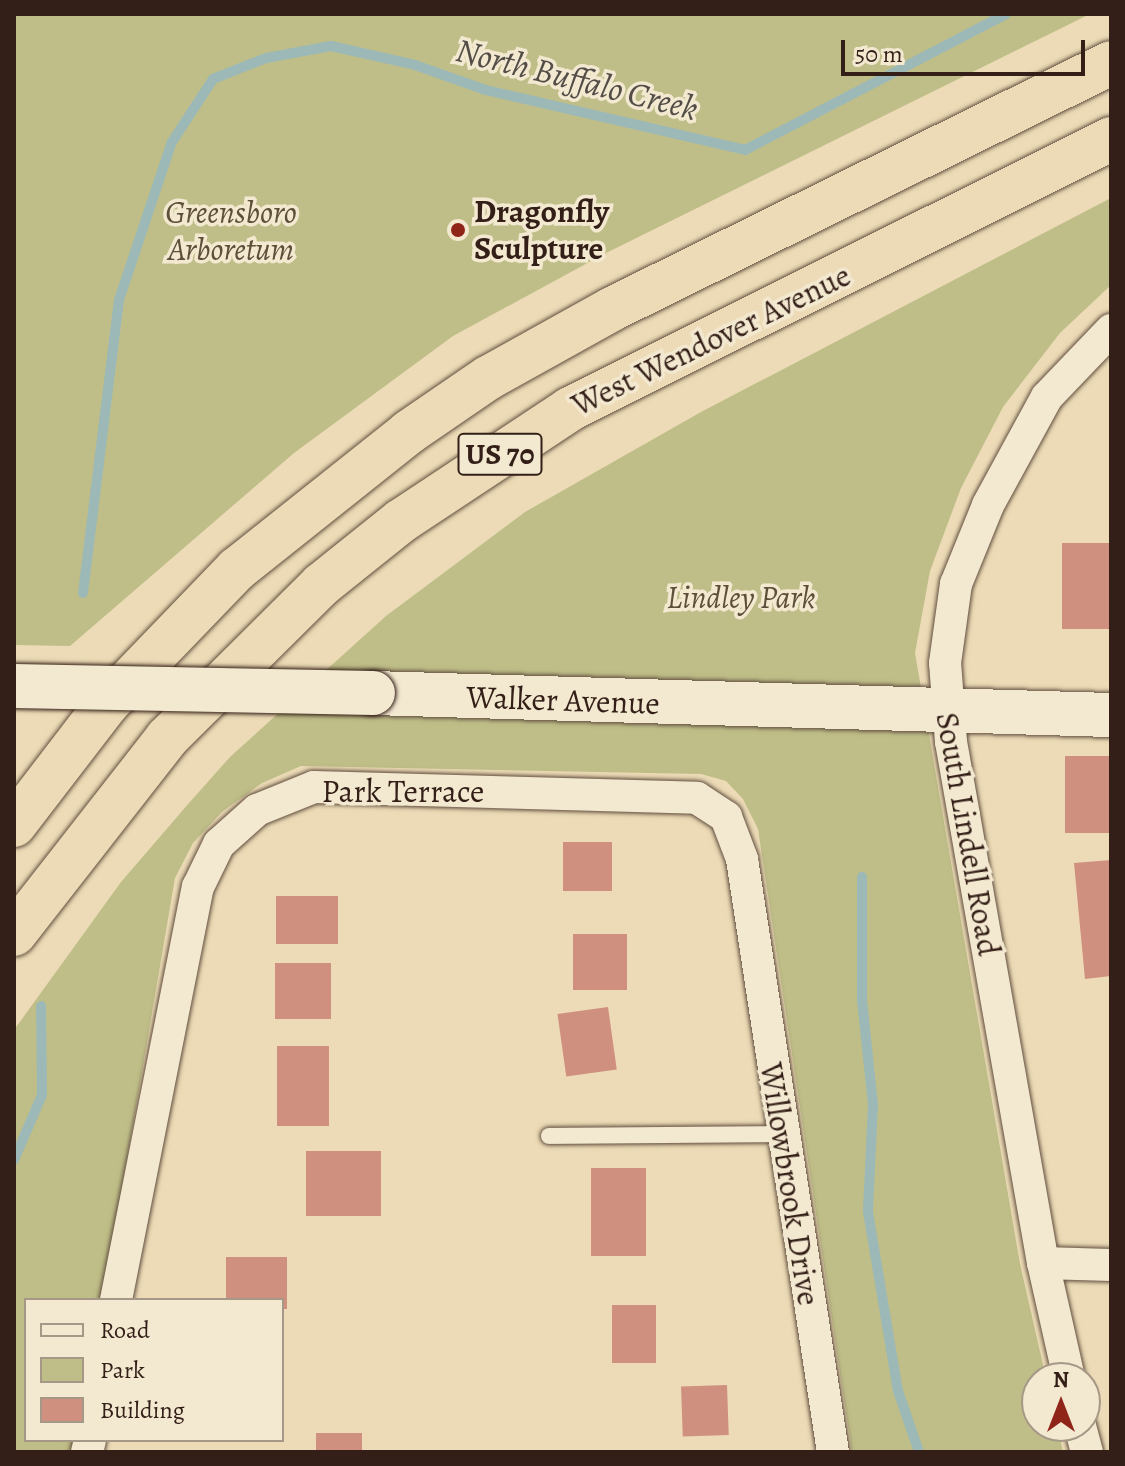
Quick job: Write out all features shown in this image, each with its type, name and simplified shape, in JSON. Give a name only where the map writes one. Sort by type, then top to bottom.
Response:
[{"type":"highway","name":"West Wendover Avenue","points":[[14,825],[106,705],[237,569],[409,432],[488,378],[612,309],[1111,63]]},
{"type":"highway","name":"West Wendover Avenue","points":[[14,934],[167,738],[311,595],[401,521],[570,409],[1111,139]]},
{"type":"street","name":"South Lindell Road","points":[[1065,1362],[1043,1263],[946,711],[945,663],[956,584],[988,505],[1047,397],[1111,330]]},
{"type":"street","name":"Walker Avenue","points":[[14,686],[373,693],[1111,715]]},
{"type":"street","name":"Park Terrace","points":[[116,1298],[198,887],[219,844],[257,810],[314,787],[697,798],[726,817],[742,859],[750,915]]},
{"type":"street","name":"Willowbrook Drive","points":[[750,915],[833,1452]]},
{"type":"street","points":[[1043,1263],[1111,1265]]},
{"type":"lane","points":[[549,1136],[783,1134]]},
{"type":"green space","name":"Greensboro Arboretum","points":[[14,14],[1090,14],[604,254],[453,336],[294,453],[70,646],[14,645]]},
{"type":"green space","name":"Lindley Park","points":[[1111,198],[1111,285],[1060,333],[1003,407],[961,488],[930,571],[915,653],[1020,1264],[1042,1362],[1021,1362],[1021,1442],[1061,1442],[1063,1452],[852,1452],[758,829],[743,799],[726,781],[701,774],[301,766],[262,783],[222,812],[193,843],[175,878],[103,1298],[24,1298],[24,1442],[74,1442],[71,1452],[14,1452],[14,1030],[121,882],[230,757],[386,616],[525,512],[701,412]]},
{"type":"building","points":[[1062,543],[1111,543],[1111,629],[1062,629]]},
{"type":"building","points":[[1065,756],[1110,756],[1110,833],[1065,833]]},
{"type":"building","points":[[563,842],[612,842],[612,891],[563,891]]},
{"type":"building","points":[[1111,860],[1111,976],[1085,979],[1074,863]]},
{"type":"building","points":[[276,896],[338,896],[338,944],[276,944]]},
{"type":"building","points":[[573,934],[627,934],[627,990],[573,990]]},
{"type":"building","points":[[275,963],[331,963],[331,1019],[275,1019]]},
{"type":"building","points":[[608,1007],[617,1069],[566,1076],[557,1014]]},
{"type":"building","points":[[277,1046],[329,1046],[329,1126],[277,1126]]},
{"type":"building","points":[[306,1151],[381,1151],[381,1216],[306,1216]]},
{"type":"building","points":[[591,1168],[646,1168],[646,1256],[591,1256]]},
{"type":"building","points":[[226,1257],[287,1257],[287,1309],[284,1309],[284,1298],[226,1298]]},
{"type":"building","points":[[612,1305],[656,1305],[656,1363],[612,1363]]},
{"type":"building","points":[[727,1385],[729,1435],[683,1437],[681,1387]]},
{"type":"building","points":[[316,1433],[362,1433],[362,1452],[316,1452]]},
{"type":"waterway","name":"North Buffalo Creek","points":[[83,593],[119,300],[172,142],[213,79],[266,58],[331,46],[415,65],[486,90],[745,150],[1006,14]]},
{"type":"waterway","points":[[862,877],[862,1000],[873,1104],[868,1212],[898,1391],[919,1452]]},
{"type":"waterway","name":"North Buffalo Creek","points":[[14,1160],[42,1095],[41,1006]]},
{"type":"place","name":"Dragonfly Sculpture","points":[[458,230]]}]
